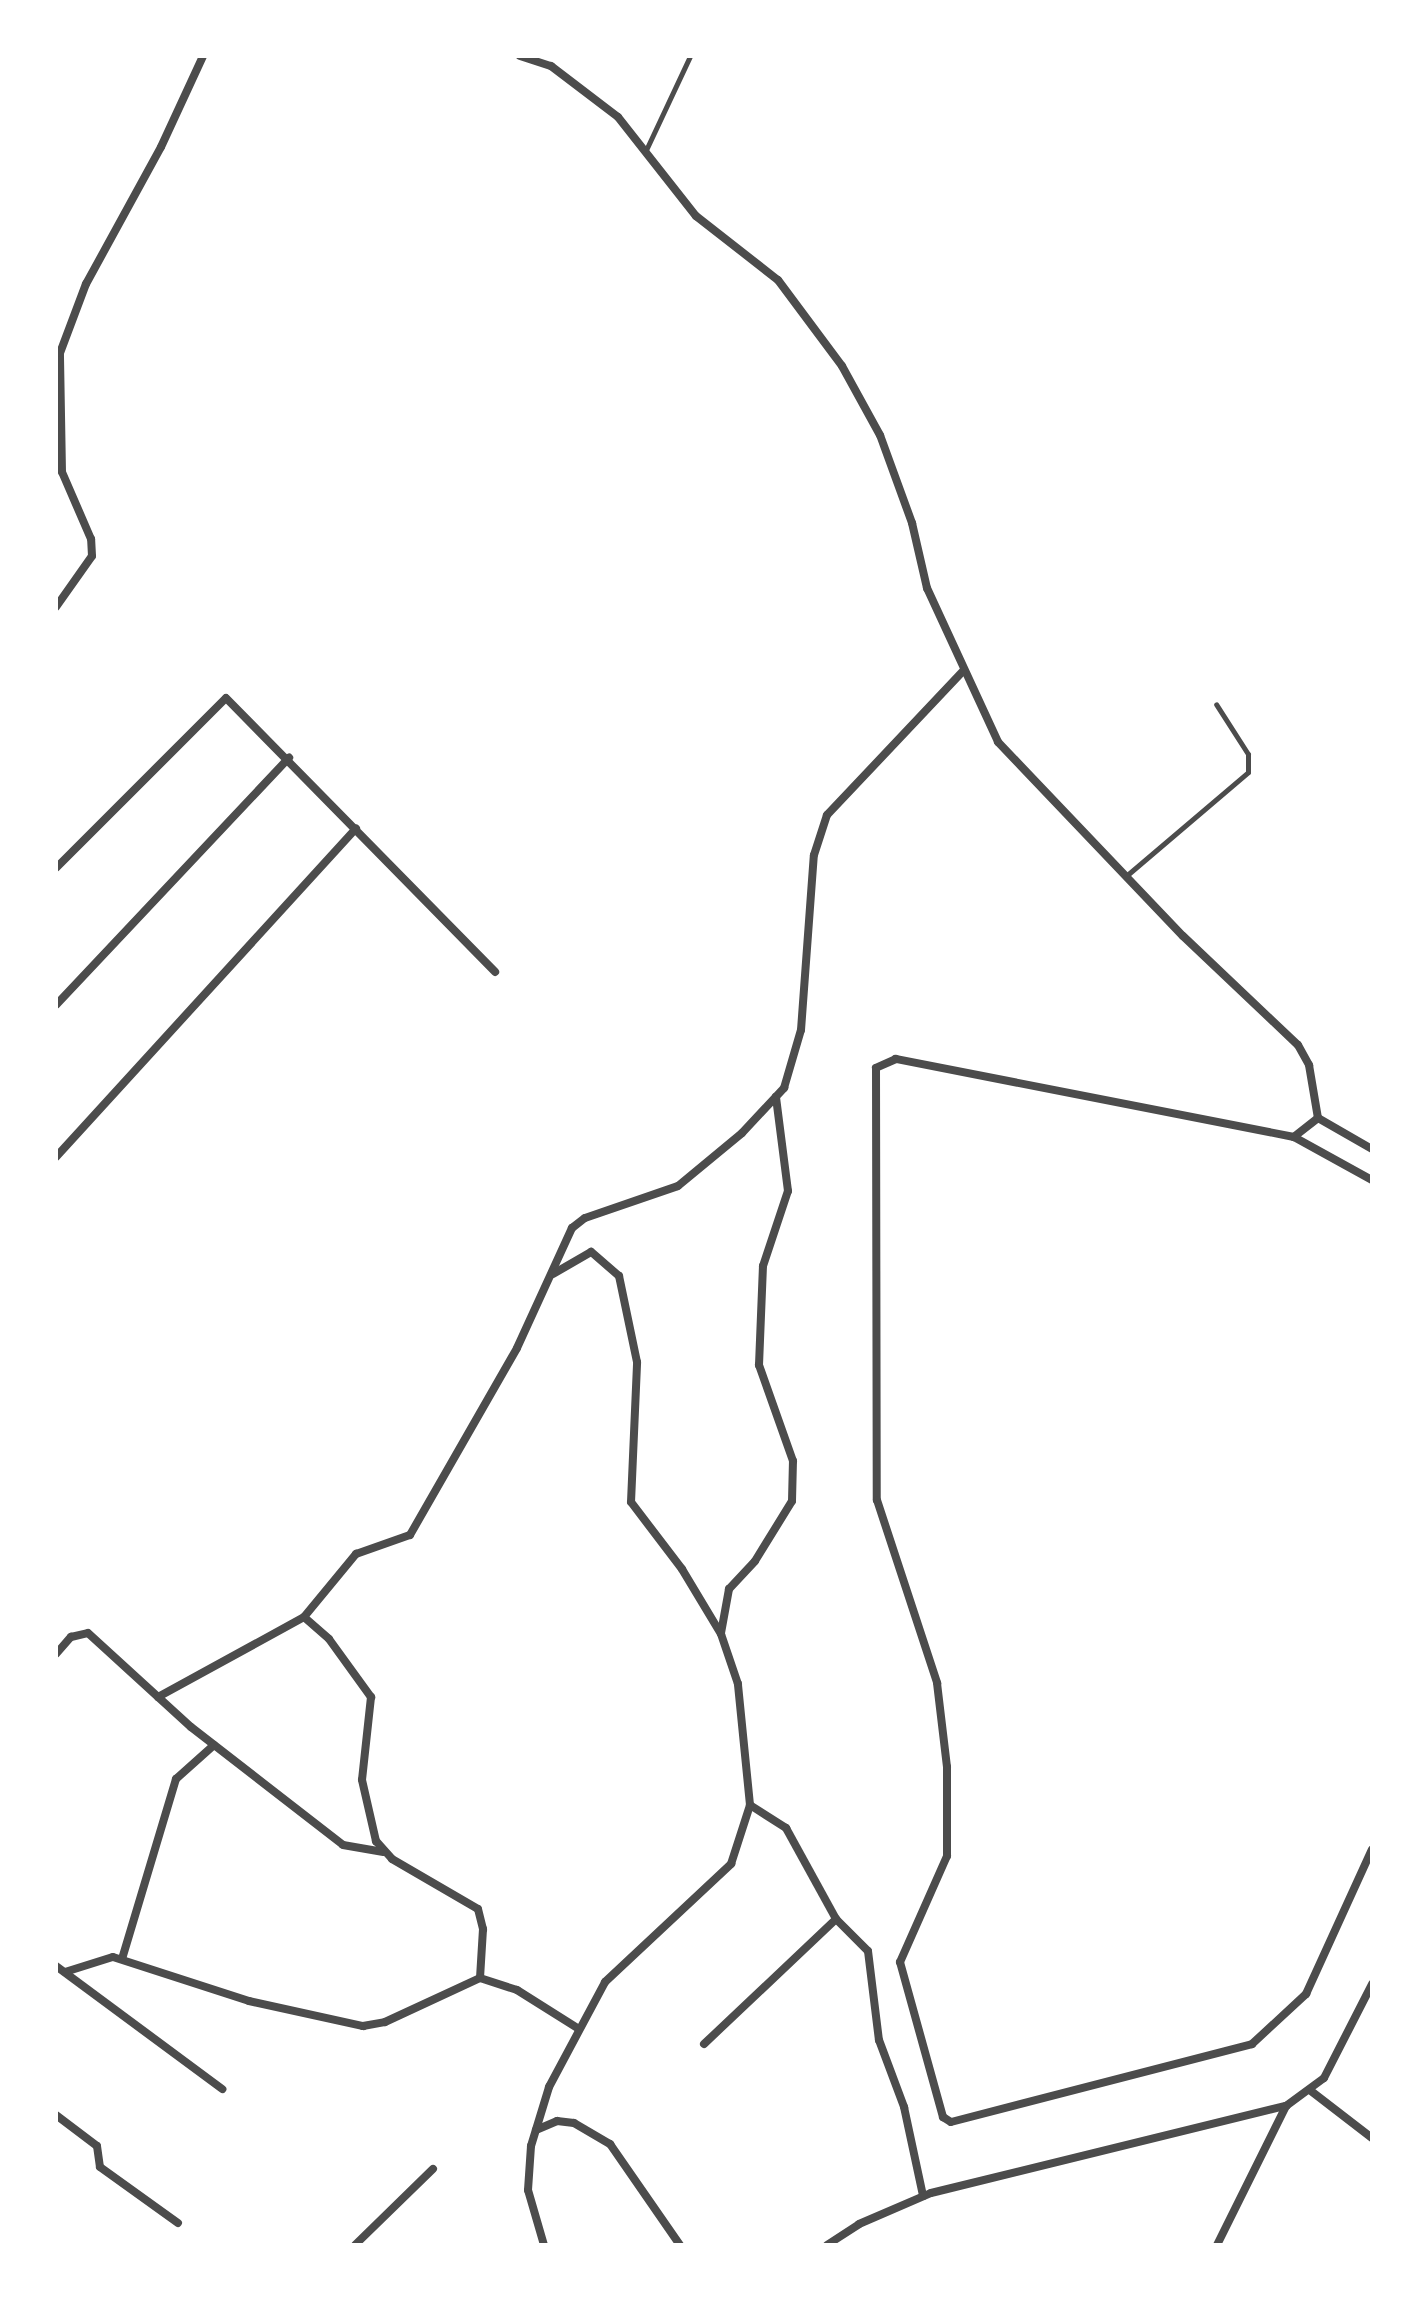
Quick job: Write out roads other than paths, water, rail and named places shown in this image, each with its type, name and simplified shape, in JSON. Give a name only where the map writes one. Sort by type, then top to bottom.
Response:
[{"type":"street","points":[[56,607],[92,556],[91,539],[62,472],[60,353],[86,284],[161,147],[203,56]]},
{"type":"street","points":[[520,56],[577,83],[618,117],[696,216],[778,280],[842,366],[880,435],[912,523],[927,588],[962,672],[998,742],[1126,876],[1298,1045],[1309,1065],[1318,1118]]},
{"type":"street","points":[[158,1697],[304,1617],[349,1559],[410,1535],[517,1348],[579,1222],[678,1186],[742,1133],[776,1097],[790,1078],[801,1030],[814,855],[827,815],[962,672]]},
{"type":"street","points":[[56,868],[226,698],[289,758],[495,972]]},
{"type":"street","points":[[56,1005],[289,758]]},
{"type":"street","points":[[56,1157],[356,828]]},
{"type":"street","points":[[1372,1180],[1294,1137],[896,1059],[876,1068],[872,1088],[879,1200],[877,1500],[939,1692],[947,1767],[947,1856],[900,1962],[944,2120],[997,2111],[1243,2047],[1261,2038],[1306,1994],[1372,1849]]},
{"type":"street","points":[[721,1634],[729,1589],[755,1561],[792,1501],[793,1461],[759,1365],[763,1266],[788,1191],[776,1097]]},
{"type":"street","points":[[1294,1137],[1318,1118]]},
{"type":"street","points":[[1318,1118],[1372,1149]]},
{"type":"street","points":[[544,2245],[528,2190],[536,2130],[549,2087],[605,1982],[731,1864],[750,1805],[738,1684],[721,1634],[682,1569],[631,1502],[637,1362],[619,1276],[591,1252],[553,1274]]},
{"type":"street","points":[[304,1617],[329,1639],[371,1697],[362,1780],[369,1824],[383,1852]]},
{"type":"street","points":[[56,1654],[71,1637],[88,1633],[214,1745],[343,1845],[383,1852],[478,1909],[483,1929],[480,1978]]},
{"type":"street","points":[[122,1959],[176,1779],[214,1745]]},
{"type":"street","points":[[750,1805],[786,1828],[836,1919],[868,1951],[874,1968],[879,2040],[904,2107],[923,2196]]},
{"type":"street","points":[[704,2044],[836,1919]]},
{"type":"street","points":[[65,1972],[105,1959],[122,1959],[249,2001],[363,2026],[385,2022],[480,1978],[517,1990],[579,2029]]},
{"type":"street","points":[[56,1966],[222,2089]]},
{"type":"street","points":[[827,2245],[859,2224],[923,2196],[1286,2106],[1311,2091],[1324,2078],[1372,1984]]},
{"type":"street","points":[[1311,2091],[1372,2138]]},
{"type":"street","points":[[1217,2245],[1286,2106]]},
{"type":"street","points":[[56,2115],[97,2146],[100,2167],[178,2223]]},
{"type":"street","points":[[536,2130],[557,2121],[574,2123],[610,2144],[680,2245]]},
{"type":"street","points":[[355,2245],[433,2169]]},
{"type":"lane","points":[[645,151],[690,56]]},
{"type":"lane","points":[[1126,876],[1248,772],[1248,754],[1216,704]]}]
